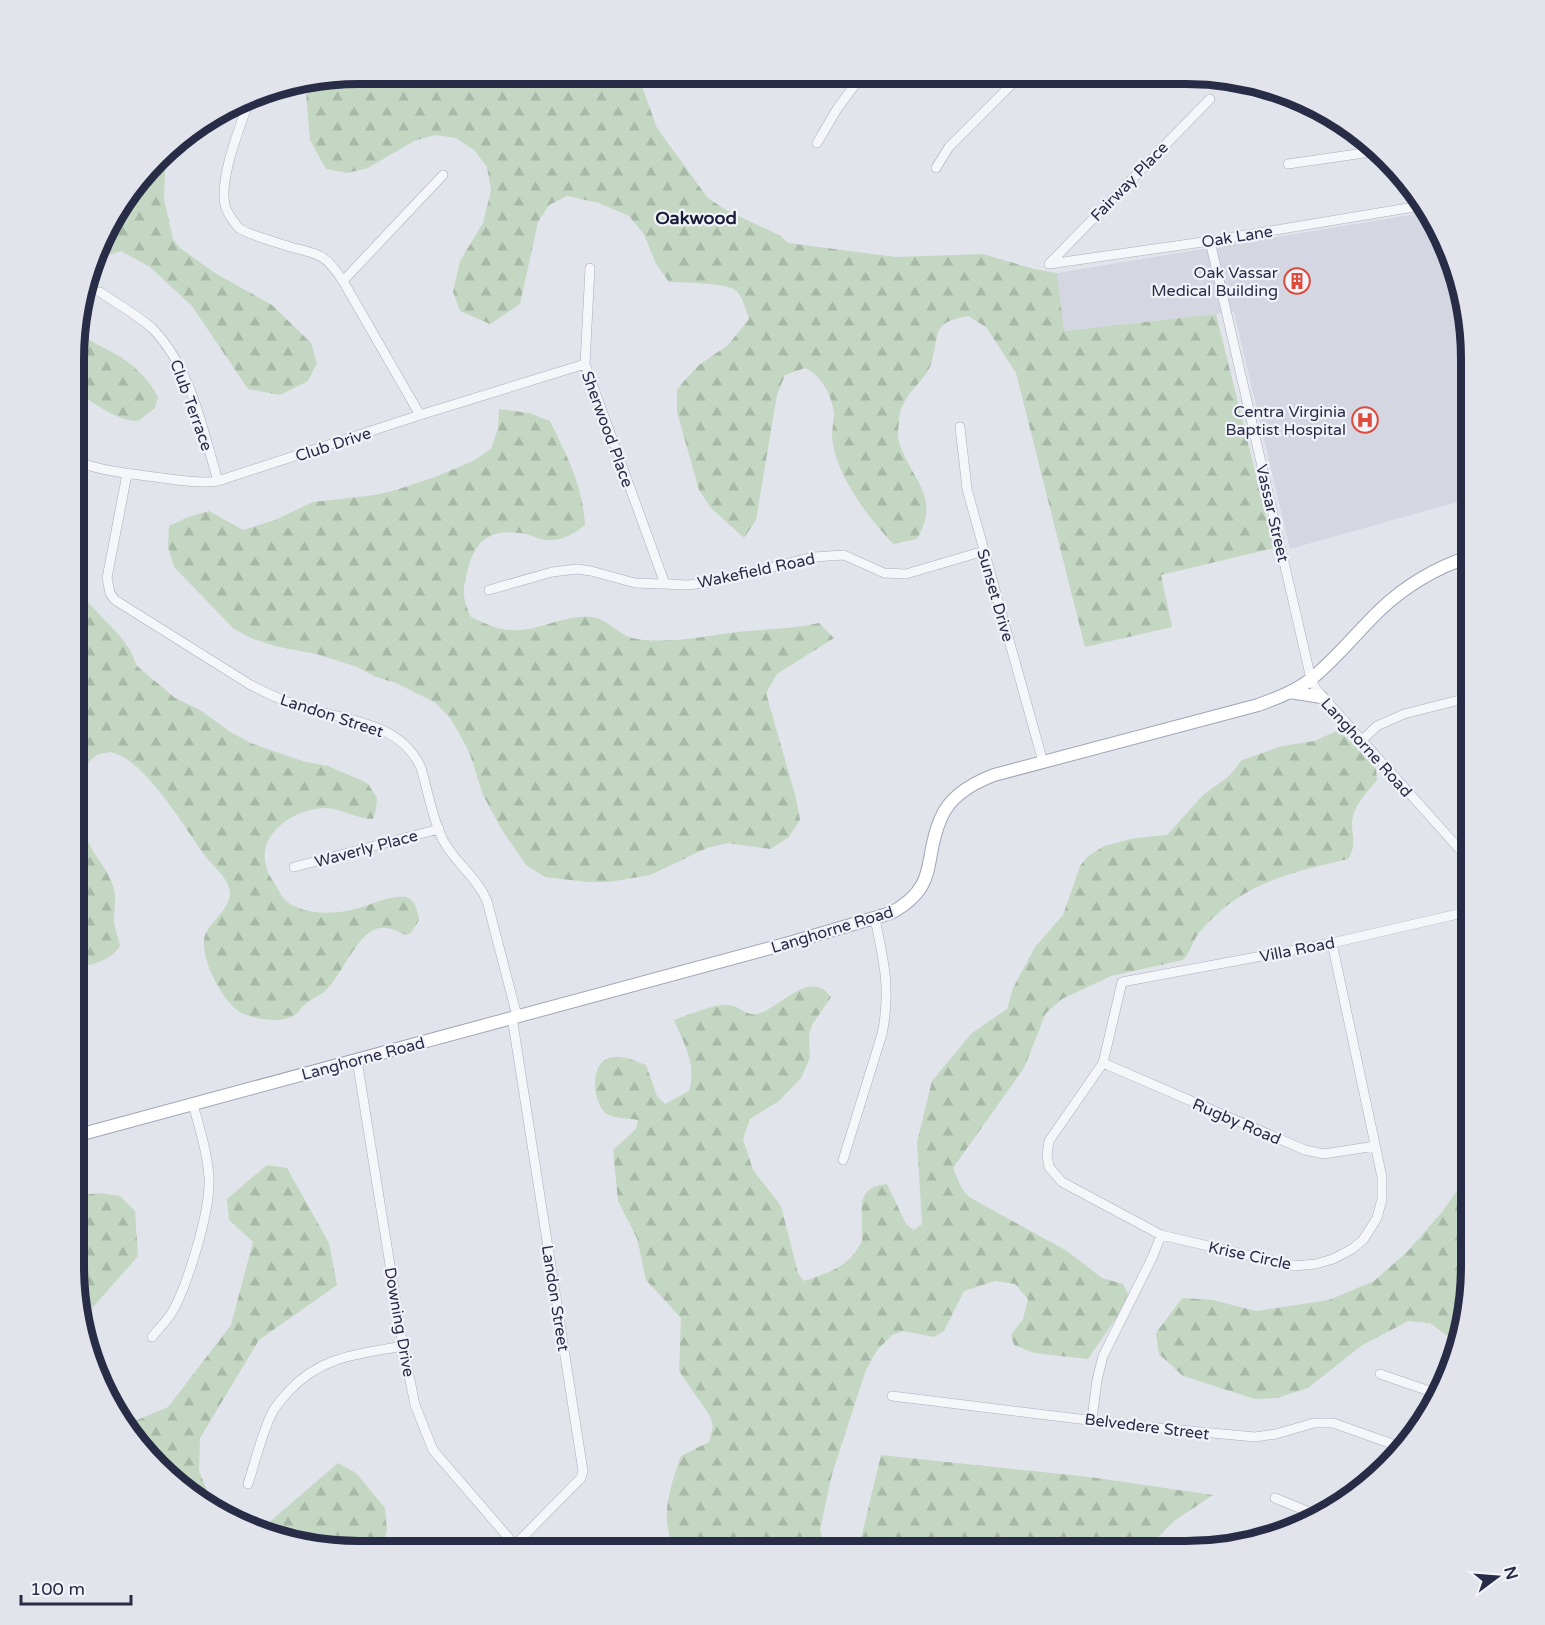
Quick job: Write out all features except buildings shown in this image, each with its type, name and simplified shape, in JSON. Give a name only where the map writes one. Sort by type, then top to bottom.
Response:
[{"type":"main road","points":[[1311,679],[1382,608],[1434,572],[1461,560]]},
{"type":"main road","name":"Langhorne Road","points":[[84,1134],[875,919],[903,906],[915,896],[928,872],[940,818],[957,796],[981,780],[1258,705],[1290,692],[1311,679]]},
{"type":"main road","points":[[1290,692],[1322,697]]},
{"type":"street","points":[[817,143],[855,84]]},
{"type":"street","points":[[936,168],[949,147],[1012,84]]},
{"type":"street","name":"Fairway Place","points":[[1049,264],[1210,99]]},
{"type":"street","points":[[247,108],[232,151],[225,181],[225,206],[240,229],[287,246],[317,253],[330,262],[420,415]]},
{"type":"street","points":[[1288,164],[1368,153]]},
{"type":"street","points":[[343,281],[444,175]]},
{"type":"street","name":"Oak Lane","points":[[1049,264],[1416,208]]},
{"type":"street","name":"Vassar Street","points":[[1210,241],[1311,679]]},
{"type":"street","name":"Sherwood Place","points":[[590,268],[585,364],[664,584]]},
{"type":"street","name":"Club Terrace","points":[[100,292],[151,327],[182,368],[218,481]]},
{"type":"street","name":"Club Drive","points":[[84,464],[127,474],[198,482],[218,481],[585,364]]},
{"type":"street","name":"Sunset Drive","points":[[960,427],[967,489],[1043,762]]},
{"type":"street","name":"Landon Street","points":[[127,474],[107,579],[110,593],[115,600],[267,694],[306,708],[373,726],[396,736],[417,759],[439,829],[453,856],[478,884],[487,901],[515,1016],[582,1471],[581,1478],[522,1541]]},
{"type":"street","name":"Wakefield Road","points":[[489,590],[552,572],[577,569],[635,583],[688,585],[712,582],[813,557],[844,555],[884,573],[906,574],[984,551]]},
{"type":"street","name":"Langhorne Road","points":[[1311,679],[1322,697],[1461,851]]},
{"type":"street","points":[[1361,741],[1377,726],[1404,714],[1461,700]]},
{"type":"street","name":"Waverly Place","points":[[294,867],[439,829]]},
{"type":"street","name":"Villa Road","points":[[1122,982],[1332,943],[1461,913]]},
{"type":"street","points":[[843,1160],[886,1017],[887,984],[875,919]]},
{"type":"street","name":"Krise Circle","points":[[1122,982],[1103,1064],[1052,1136],[1047,1146],[1049,1167],[1062,1182],[1161,1235],[1294,1266],[1316,1264],[1333,1259],[1363,1240],[1377,1218],[1382,1199],[1382,1178],[1332,943]]},
{"type":"street","name":"Downing Drive","points":[[357,1060],[403,1346],[415,1405],[432,1450],[507,1541]]},
{"type":"street","name":"Rugby Road","points":[[1103,1064],[1305,1150],[1324,1154],[1375,1146]]},
{"type":"street","points":[[152,1336],[174,1309],[186,1280],[203,1222],[209,1180],[205,1147],[193,1105]]},
{"type":"street","points":[[1092,1419],[1096,1380],[1103,1356],[1153,1256],[1161,1235]]},
{"type":"street","points":[[248,1484],[272,1413],[291,1389],[307,1374],[344,1356],[403,1346]]},
{"type":"street","points":[[1380,1374],[1431,1391]]},
{"type":"street","name":"Belvedere Street","points":[[892,1396],[1137,1426],[1255,1437],[1276,1434],[1314,1423],[1334,1423],[1395,1445]]},
{"type":"street","points":[[1275,1498],[1309,1512]]},
{"type":"shaded area","name":"Centra Virginia Baptist Hospital","points":[[1419,214],[1440,254],[1452,288],[1459,323],[1461,501],[1290,549],[1234,312],[1063,331],[1057,273]]},
{"type":"green space","points":[[359,84],[643,84],[657,128],[707,197],[724,209],[781,236],[788,243],[896,257],[983,254],[1034,269],[1057,273],[1064,331],[1216,314],[1274,548],[1161,575],[1172,627],[1085,647],[1016,373],[986,327],[968,316],[942,326],[931,364],[924,377],[904,402],[901,410],[899,442],[925,499],[924,524],[917,539],[893,544],[859,501],[842,472],[833,446],[834,413],[831,399],[825,386],[816,375],[805,368],[785,375],[777,395],[756,520],[744,538],[711,508],[699,490],[677,412],[677,390],[699,365],[728,345],[749,319],[738,293],[729,287],[703,283],[669,282],[656,264],[644,234],[629,216],[599,203],[567,196],[549,205],[538,222],[520,304],[490,324],[460,311],[453,292],[460,261],[483,223],[491,190],[487,167],[474,150],[456,138],[435,135],[414,141],[368,168],[347,173],[326,169],[310,140],[306,94],[308,89]]},
{"type":"green space","points":[[165,165],[164,199],[173,239],[180,248],[215,273],[272,305],[311,343],[317,363],[308,381],[280,395],[248,389],[192,306],[150,267],[121,251],[104,256],[130,206]]},
{"type":"green space","points":[[85,337],[136,369],[158,397],[155,408],[138,421],[122,418],[84,397]]},
{"type":"green space","points":[[499,409],[529,413],[550,421],[578,484],[585,525],[572,534],[553,540],[505,532],[488,537],[481,542],[471,558],[465,583],[464,594],[471,617],[495,627],[520,630],[571,618],[592,617],[602,620],[632,638],[657,641],[819,623],[834,638],[777,674],[766,693],[796,798],[800,820],[788,838],[770,849],[728,843],[707,848],[650,875],[609,882],[545,877],[526,865],[502,830],[483,795],[470,754],[450,718],[436,703],[357,667],[316,654],[253,639],[234,629],[174,567],[168,547],[169,526],[209,511],[243,530],[275,520],[313,502],[375,495],[435,477],[473,461],[491,449],[498,429]]},
{"type":"green space","points":[[84,598],[120,636],[137,666],[175,698],[200,710],[232,733],[253,744],[302,761],[328,766],[368,784],[377,798],[373,819],[324,808],[297,815],[275,831],[268,841],[265,853],[266,867],[284,899],[306,910],[326,913],[356,909],[390,898],[406,897],[416,906],[419,920],[411,933],[406,935],[384,928],[369,933],[356,947],[328,988],[291,1017],[271,1020],[244,1014],[228,1001],[221,991],[208,966],[205,953],[206,933],[224,910],[229,899],[227,883],[162,794],[135,766],[122,756],[109,752],[95,757],[84,774]]},
{"type":"green space","points":[[1337,731],[1346,737],[1376,769],[1377,780],[1357,806],[1353,816],[1353,847],[1348,859],[1287,875],[1234,900],[1199,933],[1183,960],[1111,976],[1062,999],[1046,1013],[1024,1068],[953,1168],[962,1189],[969,1197],[1067,1251],[1102,1278],[1123,1284],[1128,1294],[1119,1314],[1088,1359],[1034,1353],[1014,1345],[1011,1335],[1023,1319],[1028,1299],[1015,1284],[995,1281],[964,1291],[944,1331],[934,1337],[903,1331],[892,1335],[877,1350],[866,1370],[832,1474],[820,1530],[823,1541],[672,1541],[668,1527],[668,1504],[681,1456],[709,1442],[713,1427],[710,1416],[679,1371],[681,1318],[646,1280],[637,1238],[618,1201],[613,1150],[636,1129],[638,1120],[614,1117],[602,1109],[595,1087],[595,1078],[600,1064],[615,1057],[646,1065],[657,1096],[665,1104],[689,1091],[691,1081],[688,1054],[674,1020],[722,1005],[732,1006],[750,1014],[758,1014],[805,988],[814,986],[823,989],[831,997],[812,1025],[809,1035],[810,1058],[801,1078],[779,1101],[750,1119],[743,1139],[753,1170],[781,1206],[798,1273],[804,1281],[829,1272],[850,1258],[861,1243],[863,1199],[870,1189],[887,1184],[906,1224],[914,1230],[922,1224],[917,1142],[932,1081],[972,1033],[1007,1009],[1013,988],[1035,947],[1063,915],[1080,866],[1087,857],[1104,846],[1135,838],[1167,835],[1203,795],[1229,776],[1242,760],[1282,746],[1314,741]]},
{"type":"green space","points":[[84,830],[88,842],[113,886],[114,922],[120,946],[112,955],[84,966]]},
{"type":"green space","points":[[267,1165],[287,1168],[329,1243],[337,1285],[259,1340],[200,1438],[199,1471],[210,1497],[178,1473],[152,1447],[132,1422],[168,1407],[231,1325],[253,1242],[229,1220],[227,1199]]},
{"type":"green space","points":[[1461,1185],[1459,1302],[1451,1339],[1430,1323],[1408,1321],[1361,1346],[1308,1388],[1277,1398],[1255,1399],[1183,1376],[1159,1354],[1156,1333],[1182,1298],[1213,1300],[1256,1311],[1329,1300],[1374,1281],[1407,1252],[1442,1212]]},
{"type":"green space","points":[[99,1193],[120,1196],[135,1211],[138,1256],[88,1313],[84,1266],[84,1195]]},
{"type":"green space","points":[[881,1455],[1090,1477],[1213,1495],[1174,1521],[1154,1541],[860,1541]]},
{"type":"green space","points":[[338,1463],[356,1473],[385,1508],[387,1531],[384,1541],[359,1541],[306,1536],[267,1524]]},
{"type":"place","name":"Oak Vassar Medical Building","points":[[1297,281]]},
{"type":"place","name":"Centra Virginia Baptist Hospital","points":[[1365,420]]},
{"type":"district","name":"Oakwood","points":[[696,218]]}]
